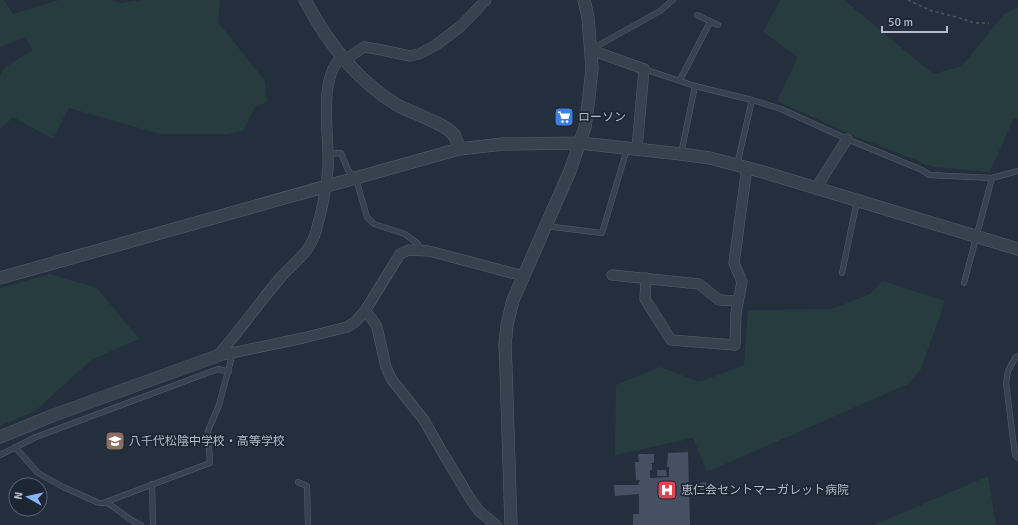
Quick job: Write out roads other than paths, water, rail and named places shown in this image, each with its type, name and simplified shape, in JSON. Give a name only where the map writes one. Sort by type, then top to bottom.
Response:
[{"type":"street","points":[[305,0],[327,38],[352,70],[397,104],[446,127],[454,135],[459,149]]},
{"type":"street","points":[[217,356],[231,341],[282,277],[310,247],[316,232],[326,187],[328,154],[326,103],[330,75],[338,60],[343,59],[364,47],[410,56],[418,54],[436,44],[461,26],[486,0]]},
{"type":"street","points":[[511,525],[505,345],[507,325],[513,300],[570,171],[585,127],[592,68],[588,17],[584,0]]},
{"type":"street","points":[[591,50],[644,69],[633,149]]},
{"type":"street","points":[[816,188],[847,139]]},
{"type":"street","points":[[0,278],[459,149],[502,144],[580,143],[710,158],[858,200],[1018,249]]},
{"type":"street","points":[[646,278],[645,299],[671,340],[735,345],[736,313],[742,282],[734,263],[742,166]]},
{"type":"street","points":[[0,437],[54,415],[217,356],[347,327],[356,322],[365,311],[400,254],[409,250],[429,250],[523,276]]},
{"type":"street","points":[[612,275],[699,284],[719,300],[738,301]]},
{"type":"street","points":[[365,311],[377,327],[386,367],[392,380],[424,420],[470,500],[479,511],[496,525]]},
{"type":"lane","points":[[591,50],[660,11],[673,0]]},
{"type":"lane","points":[[698,15],[718,25]]},
{"type":"lane","points":[[680,80],[710,22]]},
{"type":"lane","points":[[644,69],[695,86],[752,100],[781,109],[847,139],[922,170],[929,175],[992,178],[1018,171]]},
{"type":"lane","points":[[681,154],[695,86]]},
{"type":"lane","points":[[742,166],[752,100]]},
{"type":"lane","points":[[545,226],[602,233],[633,149]]},
{"type":"lane","points":[[328,154],[340,153],[348,170],[356,179],[367,218],[374,224],[405,234],[418,244],[420,250]]},
{"type":"lane","points":[[964,283],[992,178]]},
{"type":"lane","points":[[842,273],[858,200]]},
{"type":"lane","points":[[1018,356],[1015,358],[1008,371],[1006,383],[1015,455],[1018,458]]},
{"type":"lane","points":[[15,447],[38,473],[48,480],[99,503],[106,502],[210,463],[208,430],[219,405],[231,360]]},
{"type":"lane","points":[[0,455],[43,434],[218,369],[229,372]]},
{"type":"lane","points":[[298,482],[308,486],[308,525]]},
{"type":"lane","points":[[152,484],[153,525]]},
{"type":"lane","points":[[106,502],[118,508],[129,519],[141,525]]},
{"type":"place","name":"ローソン","points":[[564,117]]},
{"type":"place","name":"八千代松陰中学校・高等学校","points":[[115,441]]},
{"type":"place","name":"恵仁会セントマーガレット病院","points":[[667,490]]}]
